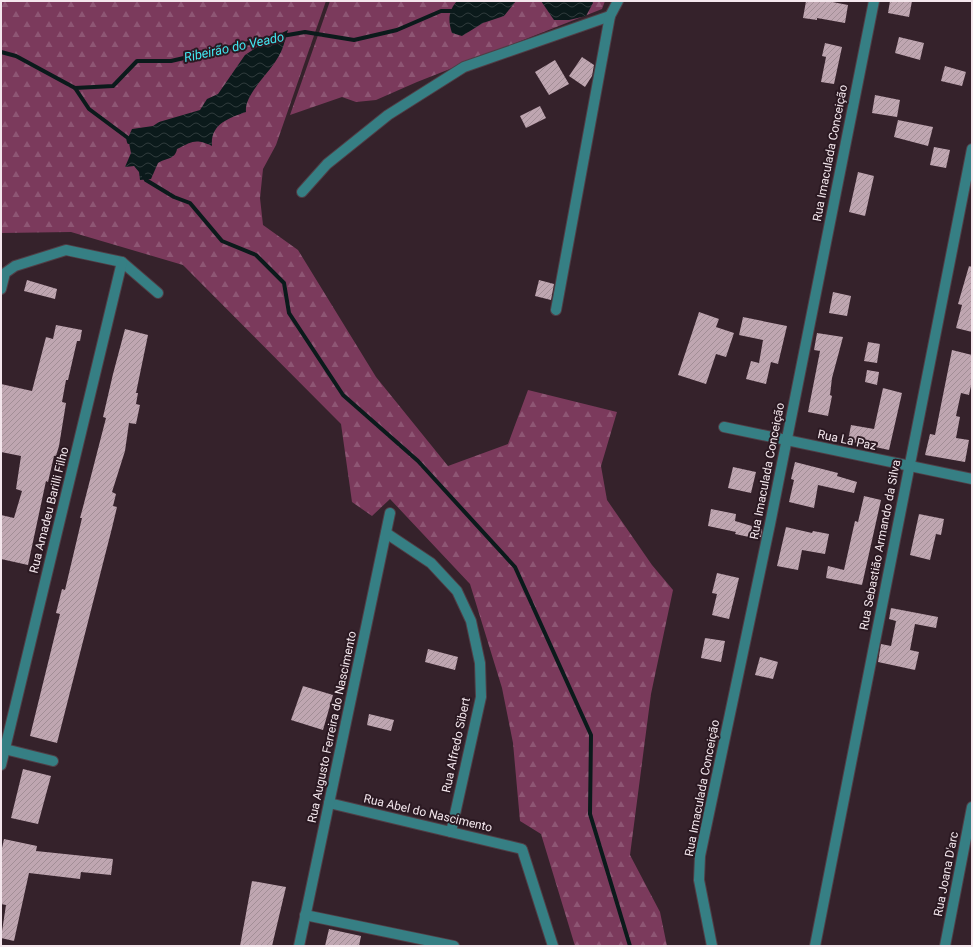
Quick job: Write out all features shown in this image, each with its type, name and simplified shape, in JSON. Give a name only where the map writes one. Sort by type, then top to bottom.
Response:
[{"type":"street","points":[[556,310],[610,16],[618,1]]},
{"type":"street","name":"Rua Imaculada Conceição","points":[[712,946],[699,880],[700,856],[787,441],[874,1]]},
{"type":"street","points":[[302,192],[327,164],[388,115],[464,67],[610,16]]},
{"type":"street","name":"Rua Sebastião Armando da Silva","points":[[815,946],[908,466],[972,149]]},
{"type":"street","points":[[1,289],[5,273],[16,266],[66,250],[122,262],[158,293]]},
{"type":"street","name":"Rua Amadeu Barilli Filho","points":[[1,765],[3,749],[122,262]]},
{"type":"street","name":"Rua La Paz","points":[[724,427],[972,479]]},
{"type":"street","name":"Rua Augusto Ferreira do Nascimento","points":[[299,946],[390,513]]},
{"type":"street","name":"Rua Alfredo Sibert","points":[[386,533],[431,563],[458,591],[470,621],[480,663],[481,697],[451,832]]},
{"type":"street","points":[[3,749],[53,761]]},
{"type":"street","name":"Rua Abel do Nascimento","points":[[329,803],[522,848],[553,946]]},
{"type":"street","name":"Rua Joana D'arc","points":[[944,946],[972,807]]},
{"type":"street","points":[[305,915],[454,946]]},
{"type":"green space","points":[[1,1],[326,1],[276,145],[263,169],[260,198],[263,225],[298,250],[376,377],[448,466],[508,444],[528,390],[617,412],[601,466],[607,500],[652,565],[673,590],[651,694],[630,855],[660,912],[667,946],[575,946],[541,834],[520,821],[513,743],[502,688],[470,584],[390,499],[372,516],[352,502],[341,424],[183,265],[71,232],[1,233]]},
{"type":"green space","points":[[330,1],[605,1],[602,9],[417,82],[376,100],[356,102],[342,97],[290,115]]},
{"type":"water","points":[[457,1],[516,1],[504,16],[483,23],[462,36],[452,33],[450,24],[450,12]]},
{"type":"water","points":[[541,1],[592,1],[593,3],[586,16],[569,20],[554,20]]},
{"type":"water","points":[[288,30],[279,56],[253,91],[246,105],[246,112],[227,120],[217,127],[212,138],[212,146],[201,142],[186,144],[177,149],[176,153],[172,157],[158,163],[151,179],[140,180],[139,172],[134,166],[125,167],[131,153],[128,138],[132,129],[153,126],[159,122],[200,110],[207,99],[218,94],[245,55],[271,38]]},
{"type":"building","points":[[806,1],[827,1],[848,5],[845,23],[817,18],[817,20],[803,18]]},
{"type":"building","points":[[890,1],[912,1],[909,17],[888,13]]},
{"type":"building","points":[[899,37],[924,43],[920,60],[895,53]]},
{"type":"building","points":[[825,43],[842,47],[834,84],[821,82],[826,57],[822,56]]},
{"type":"building","points":[[582,57],[594,65],[592,76],[585,87],[569,76]]},
{"type":"building","points":[[555,60],[569,84],[549,95],[535,72]]},
{"type":"building","points":[[945,66],[966,72],[962,86],[941,81]]},
{"type":"building","points":[[875,95],[900,100],[897,117],[872,113]]},
{"type":"building","points":[[540,106],[546,118],[526,128],[520,116]]},
{"type":"building","points":[[898,120],[933,127],[928,146],[894,137]]},
{"type":"building","points":[[934,147],[950,150],[946,168],[930,165]]},
{"type":"building","points":[[858,172],[874,176],[865,216],[849,212]]},
{"type":"building","points":[[969,266],[972,267],[972,332],[956,328],[962,305],[958,304]]},
{"type":"building","points":[[27,280],[57,289],[55,299],[24,291]]},
{"type":"building","points":[[539,280],[554,284],[551,300],[535,296]]},
{"type":"building","points":[[833,292],[851,296],[847,316],[829,313]]},
{"type":"building","points":[[699,312],[719,319],[716,327],[734,333],[726,357],[716,354],[706,384],[678,375]]},
{"type":"building","points":[[743,317],[787,326],[778,364],[771,362],[766,384],[746,379],[751,361],[759,363],[763,340],[739,335]]},
{"type":"building","points":[[56,325],[82,330],[80,341],[77,341],[68,380],[66,380],[62,402],[66,403],[59,446],[56,456],[54,456],[48,482],[46,481],[28,565],[1,559],[1,515],[14,518],[22,491],[16,489],[21,456],[1,452],[1,384],[32,391],[46,337],[53,339]]},
{"type":"building","points":[[125,329],[148,335],[136,393],[138,393],[136,404],[140,405],[136,424],[129,423],[125,451],[112,492],[116,494],[113,506],[117,507],[57,743],[30,736],[60,614],[56,613],[62,589],[65,590],[82,518],[80,518],[106,418],[103,417]]},
{"type":"building","points":[[817,333],[843,337],[832,378],[830,395],[832,396],[828,416],[808,412],[820,351],[814,350]]},
{"type":"building","points":[[868,342],[880,344],[877,363],[864,361]]},
{"type":"building","points":[[952,350],[972,355],[972,381],[969,395],[961,393],[956,416],[960,417],[956,438],[969,440],[965,462],[925,455],[930,434],[935,435]]},
{"type":"building","points":[[867,370],[879,372],[877,385],[865,382]]},
{"type":"building","points":[[883,388],[902,393],[889,450],[848,441],[851,425],[874,429]]},
{"type":"building","points":[[795,462],[838,473],[837,476],[857,482],[854,493],[818,485],[814,508],[789,502],[794,480],[791,479]]},
{"type":"building","points":[[733,467],[756,472],[751,493],[728,488]]},
{"type":"building","points":[[864,496],[881,500],[862,585],[826,578],[828,566],[844,570],[855,521],[858,522]]},
{"type":"building","points":[[711,509],[736,514],[735,521],[762,529],[761,537],[750,535],[749,537],[735,534],[736,532],[708,526]]},
{"type":"building","points":[[919,514],[944,519],[941,535],[936,534],[930,560],[910,555]]},
{"type":"building","points":[[786,527],[812,533],[813,531],[829,534],[825,554],[802,550],[798,570],[777,566]]},
{"type":"building","points":[[717,573],[739,578],[729,619],[712,615],[717,594],[712,593]]},
{"type":"building","points":[[891,608],[938,617],[936,628],[915,624],[910,650],[919,652],[915,670],[878,662],[881,644],[891,646],[896,621],[889,619]]},
{"type":"building","points":[[705,638],[725,641],[721,662],[701,658]]},
{"type":"building","points":[[428,649],[458,657],[455,670],[425,662]]},
{"type":"building","points":[[760,657],[778,662],[773,679],[755,675]]},
{"type":"building","points":[[303,686],[333,695],[323,730],[291,720]]},
{"type":"building","points":[[369,714],[394,720],[391,731],[367,725]]},
{"type":"building","points":[[23,769],[51,776],[38,824],[11,818]]},
{"type":"building","points":[[4,839],[37,846],[36,851],[113,859],[111,875],[81,872],[80,879],[29,873],[14,941],[1,938],[6,905],[1,904],[1,853]]},
{"type":"building","points":[[252,881],[286,887],[272,946],[240,946]]},
{"type":"building","points":[[329,929],[361,936],[359,946],[325,946]]},
{"type":"waterway","name":"Ribeirão do Veado","points":[[282,36],[305,32],[354,40],[397,30],[441,11],[455,11]]},
{"type":"waterway","name":"Ribeirão do Veado","points":[[1,52],[16,56],[75,88],[113,86],[137,61],[171,61],[275,37]]},
{"type":"waterway","points":[[75,88],[89,109],[128,138],[129,142]]},
{"type":"waterway","points":[[144,176],[146,180],[174,197],[190,203],[222,241],[256,255],[284,283],[289,313],[343,395],[418,461],[515,567],[591,735],[590,814],[630,946]]}]
